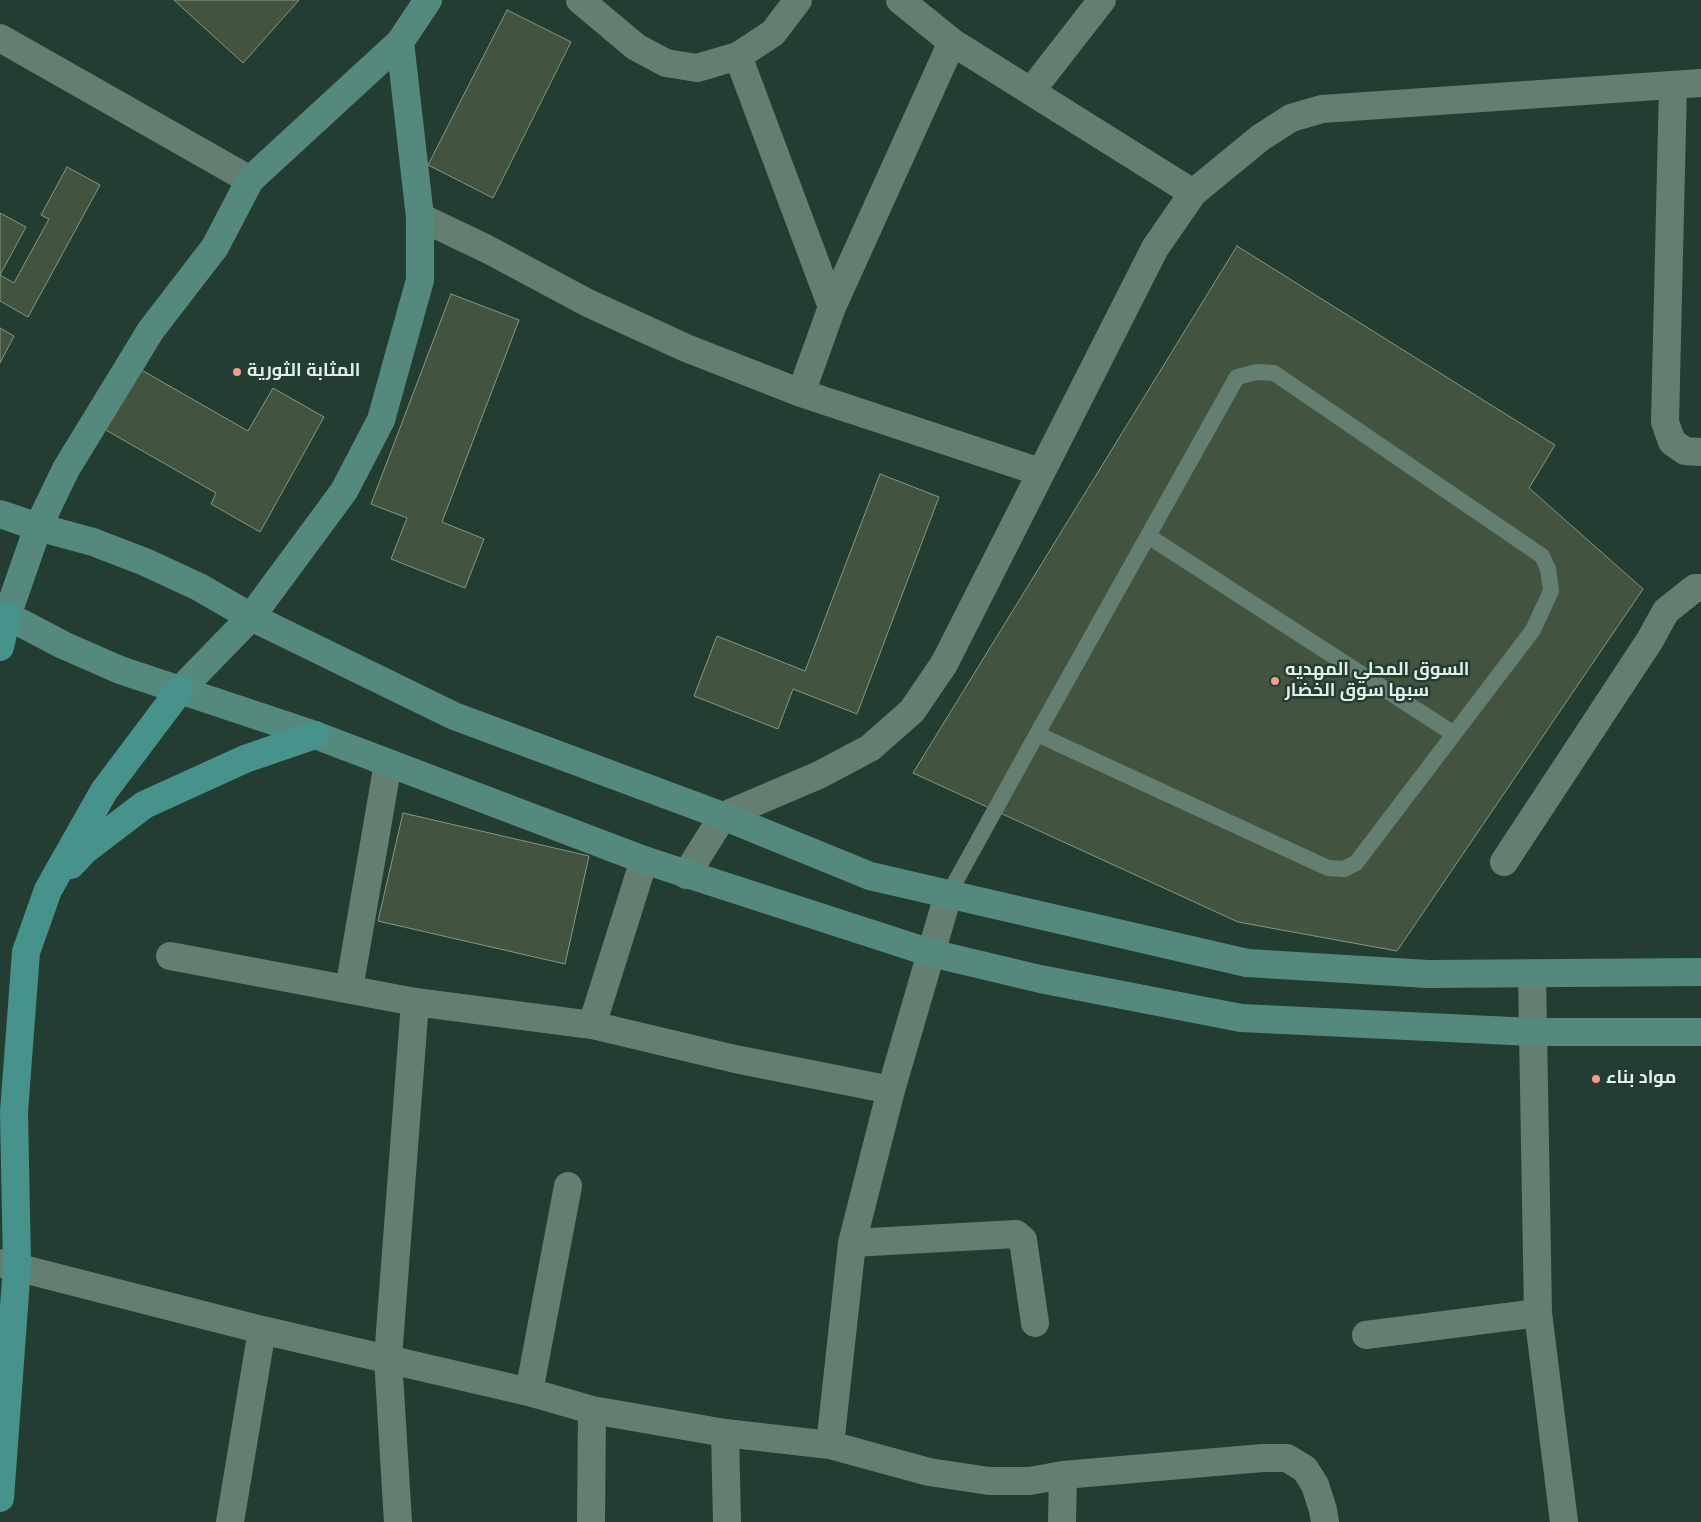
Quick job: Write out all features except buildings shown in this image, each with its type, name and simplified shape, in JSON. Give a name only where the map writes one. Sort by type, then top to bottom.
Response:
[{"type":"main road","points":[[0,648],[4,614],[38,528],[66,469],[151,330],[215,247],[250,180],[400,42],[428,0]]},
{"type":"main road","points":[[0,1498],[14,1112],[20,1008],[26,952],[48,890],[104,791],[180,690],[251,617],[344,491],[381,420],[420,280],[420,217],[400,42]]},
{"type":"main road","points":[[0,514],[38,528],[92,542],[145,562],[199,587],[251,617],[454,716],[723,816],[870,876],[1247,963],[1428,974],[1701,972]]},
{"type":"main road","points":[[4,614],[62,646],[120,670],[315,735],[686,875],[931,953],[1040,979],[1241,1018],[1532,1032],[1701,1032]]},
{"type":"main road","points":[[48,890],[86,850],[144,805],[245,759],[315,735]]},
{"type":"street","points":[[580,0],[636,47],[666,63],[697,68],[738,56],[773,33],[798,0]]},
{"type":"street","points":[[900,0],[952,42],[1193,193]]},
{"type":"street","points":[[1031,92],[1102,0]]},
{"type":"street","points":[[0,38],[250,180]]},
{"type":"street","points":[[801,394],[832,307],[952,42]]},
{"type":"street","points":[[738,56],[832,307]]},
{"type":"street","points":[[686,875],[723,816],[819,775],[870,748],[912,711],[944,664],[1155,248],[1193,193],[1260,138],[1291,118],[1322,109],[1701,83]]},
{"type":"street","points":[[1673,86],[1665,422],[1672,442],[1685,451],[1701,452]]},
{"type":"street","points":[[420,217],[487,249],[588,303],[686,348],[801,394],[1040,472]]},
{"type":"street","points":[[1504,862],[1650,640],[1666,611],[1695,588],[1701,588]]},
{"type":"street","points":[[349,989],[388,763]]},
{"type":"street","points":[[592,1025],[644,860]]},
{"type":"street","points":[[830,1445],[852,1243],[891,1090],[948,895]]},
{"type":"street","points":[[170,956],[415,1002],[592,1025],[735,1059],[891,1090]]},
{"type":"street","points":[[1532,974],[1538,1313],[1564,1522]]},
{"type":"street","points":[[398,1522],[388,1358],[415,1002]]},
{"type":"street","points":[[529,1392],[568,1186]]},
{"type":"street","points":[[852,1243],[1016,1234],[1024,1240],[1036,1323]]},
{"type":"street","points":[[8,1264],[262,1330],[529,1392],[592,1410],[725,1433],[830,1445],[930,1472],[989,1481],[1030,1480],[1063,1475],[1263,1458],[1287,1458],[1305,1469],[1315,1485],[1324,1510],[1325,1522]]},
{"type":"street","points":[[1366,1335],[1538,1313]]},
{"type":"street","points":[[230,1522],[262,1330]]},
{"type":"street","points":[[592,1410],[592,1522]]},
{"type":"street","points":[[725,1433],[727,1522]]},
{"type":"street","points":[[1062,1522],[1063,1475]]},
{"type":"lane","points":[[948,895],[1037,734],[1237,377],[1257,372],[1274,373],[1542,556],[1548,568],[1551,591],[1533,630],[1356,863],[1344,869],[1328,868],[1037,734]]},
{"type":"lane","points":[[1148,536],[1454,734]]},
{"type":"place","name":"المثابة الثورية","points":[[237,372]]},
{"type":"place","name":"السوق المحلي المهديه سبها سوق الخضار","points":[[1275,681]]},
{"type":"place","name":"مواد بناء","points":[[1596,1079]]}]
